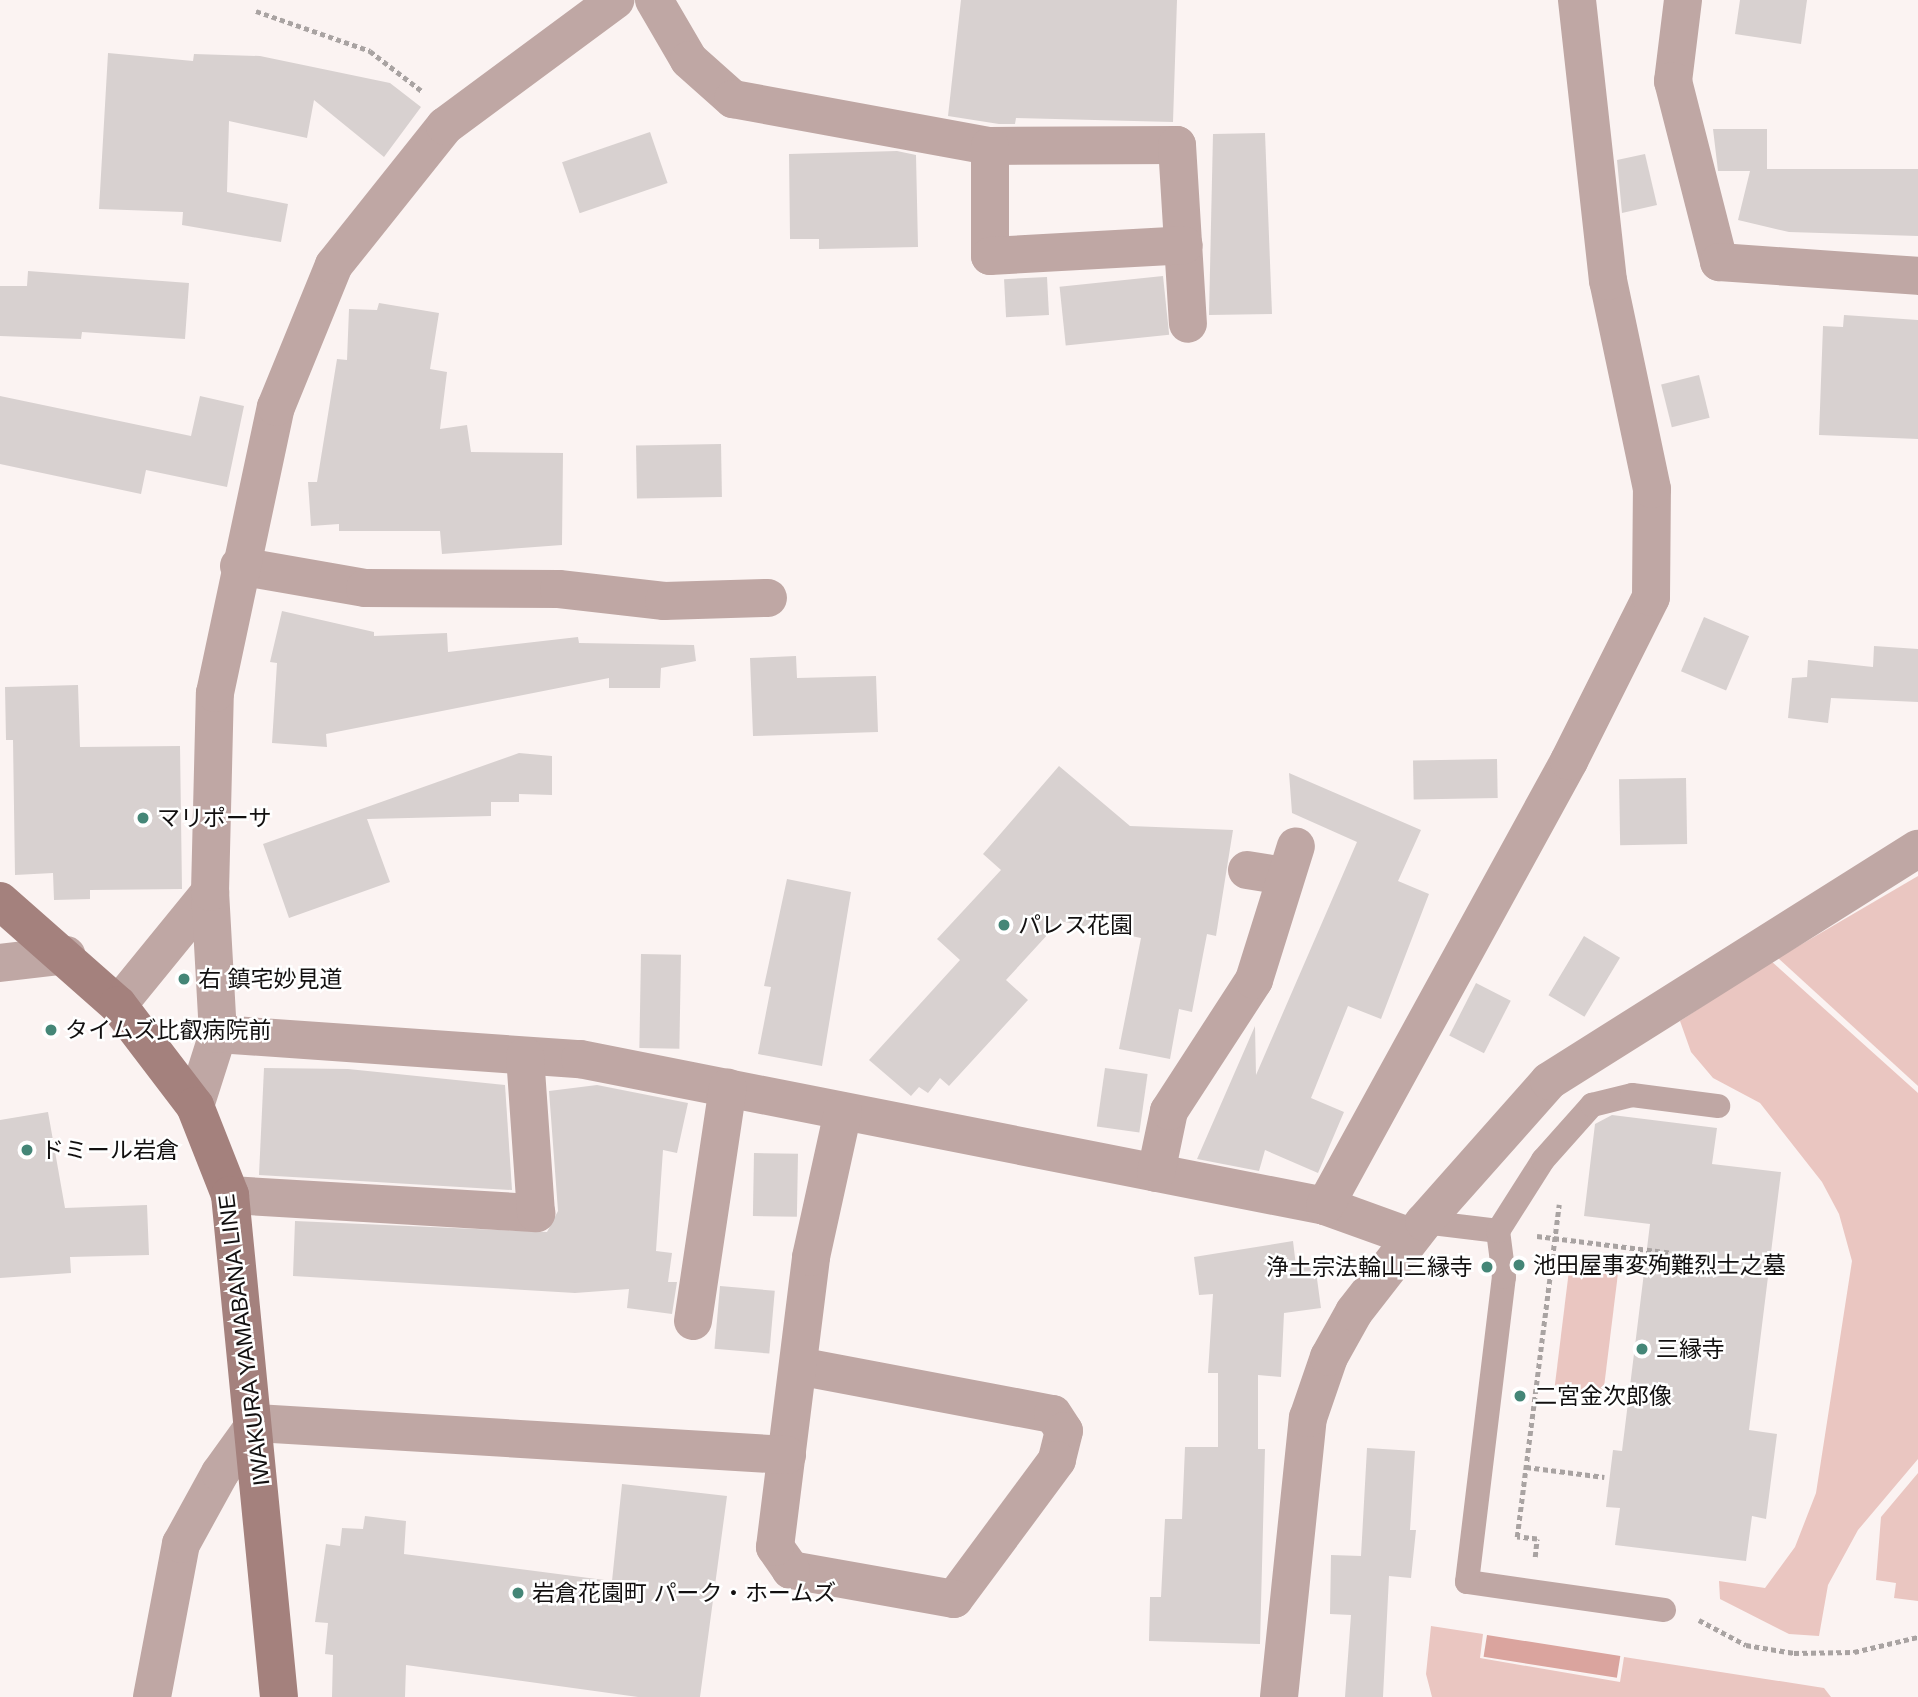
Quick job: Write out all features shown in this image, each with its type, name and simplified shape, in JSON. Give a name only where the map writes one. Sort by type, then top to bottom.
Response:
[{"type":"main road","name":"IWAKURA YAMABANA LINE","points":[[0,901],[67,955],[118,1005],[195,1106],[230,1195],[256,1423],[279,1697]]},
{"type":"street","points":[[654,0],[689,60],[733,99],[990,146],[1177,145],[1188,324]]},
{"type":"street","points":[[1325,1206],[1569,761],[1651,597],[1652,489],[1608,281],[1577,0]]},
{"type":"street","points":[[1683,0],[1673,81],[1719,262],[1918,276]]},
{"type":"street","points":[[195,1106],[218,1034],[211,892],[215,693],[239,566],[276,407],[334,265],[456,117],[608,3]]},
{"type":"street","points":[[990,146],[990,256],[1184,246]]},
{"type":"street","points":[[239,566],[365,588],[559,589],[664,601],[768,598]]},
{"type":"street","points":[[1279,1697],[1308,1418],[1329,1357],[1354,1312],[1418,1229],[1549,1081],[1918,849]]},
{"type":"street","points":[[1156,1173],[1168,1111],[1254,980],[1291,861],[1247,870]]},
{"type":"street","points":[[118,1005],[211,892]]},
{"type":"street","points":[[0,963],[67,955]]},
{"type":"street","points":[[218,1034],[580,1059],[1325,1206],[1418,1229]]},
{"type":"street","points":[[230,1195],[536,1213],[525,1056]]},
{"type":"street","points":[[693,1321],[728,1088]]},
{"type":"street","points":[[798,1366],[1053,1414],[1064,1431],[1057,1460],[954,1599],[791,1570],[775,1547],[811,1258],[843,1111]]},
{"type":"street","points":[[152,1697],[181,1544],[220,1473],[256,1423],[787,1455]]},
{"type":"lane","points":[[1664,1610],[1468,1582],[1504,1277],[1498,1231],[1543,1160],[1592,1105],[1632,1095],[1718,1106]]},
{"type":"lane","points":[[1418,1229],[1498,1231]]},
{"type":"path","points":[[256,11],[370,51],[456,117]]},
{"type":"path","points":[[1532,1236],[1681,1254]]},
{"type":"path","points":[[1535,1558],[1537,1539],[1517,1537],[1555,1238]]},
{"type":"path","points":[[1526,1467],[1604,1477]]},
{"type":"path","points":[[1664,1610],[1763,1650],[1844,1652],[1918,1637]]},
{"type":"shaded area","points":[[1918,876],[1918,1086],[1778,958]]},
{"type":"shaded area","points":[[1771,961],[1918,1093],[1918,1459],[1858,1530],[1828,1585],[1819,1636],[1789,1634],[1720,1599],[1719,1581],[1765,1588],[1795,1547],[1816,1493],[1852,1261],[1839,1214],[1822,1182],[1760,1103],[1713,1078],[1691,1052],[1680,1021]]},
{"type":"shaded area","points":[[1570,1262],[1619,1268],[1603,1394],[1555,1388]]},
{"type":"shaded area","points":[[1918,1473],[1918,1601],[1894,1598],[1896,1583],[1876,1580],[1881,1517]]},
{"type":"shaded area","points":[[1431,1626],[1483,1634],[1480,1658],[1620,1682],[1624,1657],[1824,1688],[1831,1697],[1432,1697],[1426,1674]]},
{"type":"shaded area","points":[[1487,1635],[1620,1656],[1617,1678],[1484,1657]]},
{"type":"building","points":[[961,0],[1177,0],[1173,122],[1016,118],[1015,124],[999,124],[948,116]]},
{"type":"building","points":[[1740,0],[1807,0],[1801,44],[1735,34]]},
{"type":"building","points":[[108,53],[193,61],[194,54],[260,56],[390,83],[421,107],[384,157],[314,100],[307,138],[229,121],[227,192],[288,204],[281,242],[182,225],[183,212],[99,209]]},
{"type":"building","points":[[1713,129],[1767,129],[1767,169],[1918,169],[1918,236],[1789,232],[1738,220],[1750,171],[1718,171]]},
{"type":"building","points":[[650,132],[668,183],[580,213],[562,162]]},
{"type":"building","points":[[1265,133],[1272,314],[1209,315],[1213,134]]},
{"type":"building","points":[[897,151],[916,155],[918,247],[819,249],[819,239],[790,239],[789,154]]},
{"type":"building","points":[[1645,154],[1657,205],[1622,213],[1617,160]]},
{"type":"building","points":[[28,271],[189,283],[185,339],[82,332],[81,339],[0,336],[0,286],[27,286]]},
{"type":"building","points":[[1163,276],[1169,335],[1066,346],[1060,287]]},
{"type":"building","points":[[1047,277],[1049,315],[1006,317],[1004,279]]},
{"type":"building","points":[[379,303],[439,313],[430,369],[447,372],[440,429],[467,425],[471,452],[563,453],[562,545],[442,554],[440,531],[339,531],[339,524],[311,526],[308,482],[317,482],[337,359],[347,360],[349,309],[377,310]]},
{"type":"building","points":[[1844,315],[1918,320],[1918,439],[1819,435],[1823,326],[1843,327]]},
{"type":"building","points":[[1699,375],[1710,418],[1672,427],[1661,384]]},
{"type":"building","points":[[0,396],[191,436],[200,396],[244,406],[227,487],[146,470],[141,494],[0,464]]},
{"type":"building","points":[[721,444],[722,497],[637,498],[636,445]]},
{"type":"building","points":[[282,611],[374,632],[374,636],[447,633],[448,652],[578,637],[579,643],[694,645],[696,661],[661,668],[660,688],[609,688],[609,678],[326,734],[327,747],[272,743],[277,663],[270,662]]},
{"type":"building","points":[[1704,617],[1749,636],[1726,690],[1681,671]]},
{"type":"building","points":[[1874,646],[1918,649],[1918,702],[1831,698],[1828,723],[1788,718],[1792,678],[1807,677],[1808,660],[1873,667]]},
{"type":"building","points":[[796,656],[797,678],[876,676],[878,732],[753,736],[750,658]]},
{"type":"building","points":[[78,685],[80,747],[180,746],[182,889],[90,890],[90,899],[54,900],[53,873],[15,875],[13,740],[6,740],[5,687]]},
{"type":"building","points":[[519,753],[552,756],[552,795],[519,794],[519,802],[491,802],[491,816],[367,819],[390,882],[289,918],[263,844]]},
{"type":"building","points":[[1497,759],[1498,798],[1414,799],[1413,760]]},
{"type":"building","points":[[1059,766],[1130,826],[1233,830],[1216,936],[1207,934],[1192,1012],[1179,1009],[1170,1059],[1119,1049],[1141,938],[1060,921],[1006,980],[1028,1000],[949,1086],[940,1078],[928,1093],[919,1087],[911,1096],[869,1060],[960,960],[937,939],[1001,870],[983,854]]},
{"type":"building","points":[[1289,773],[1421,830],[1398,881],[1429,894],[1381,1019],[1348,1006],[1311,1098],[1344,1112],[1318,1173],[1265,1150],[1259,1171],[1197,1159],[1255,1026],[1256,1075],[1357,842],[1292,813]]},
{"type":"building","points":[[1686,778],[1687,844],[1620,845],[1619,779]]},
{"type":"building","points":[[787,879],[851,892],[822,1066],[758,1054],[771,987],[764,986]]},
{"type":"building","points":[[1584,936],[1620,958],[1584,1017],[1548,995]]},
{"type":"building","points":[[641,954],[681,955],[679,1049],[639,1048]]},
{"type":"building","points":[[1476,983],[1511,1001],[1484,1053],[1449,1036]]},
{"type":"building","points":[[264,1068],[348,1069],[505,1085],[512,1190],[259,1175]]},
{"type":"building","points":[[1105,1068],[1148,1074],[1139,1132],[1097,1126]]},
{"type":"building","points":[[597,1085],[688,1103],[677,1153],[663,1150],[656,1251],[672,1253],[668,1282],[677,1282],[672,1314],[627,1308],[629,1289],[575,1293],[293,1276],[295,1221],[547,1232],[558,1211],[549,1091]]},
{"type":"building","points":[[48,1112],[65,1208],[147,1205],[149,1255],[70,1257],[71,1273],[0,1278],[0,1120]]},
{"type":"building","points":[[1612,1115],[1717,1128],[1712,1164],[1781,1172],[1749,1430],[1777,1434],[1766,1519],[1752,1516],[1746,1561],[1615,1545],[1620,1508],[1606,1507],[1613,1450],[1622,1451],[1650,1224],[1584,1216],[1595,1124]]},
{"type":"building","points":[[754,1153],[798,1154],[797,1217],[753,1216]]},
{"type":"building","points":[[1293,1241],[1296,1266],[1315,1264],[1321,1308],[1284,1313],[1281,1377],[1258,1375],[1258,1449],[1265,1449],[1260,1644],[1149,1641],[1150,1597],[1161,1597],[1165,1519],[1182,1519],[1185,1447],[1218,1447],[1218,1373],[1208,1373],[1213,1294],[1199,1295],[1194,1257]]},
{"type":"building","points":[[720,1286],[775,1291],[769,1354],[715,1349]]},
{"type":"building","points":[[1367,1448],[1415,1451],[1410,1530],[1416,1530],[1411,1578],[1389,1576],[1383,1697],[1345,1697],[1351,1615],[1330,1614],[1331,1555],[1361,1556]]},
{"type":"building","name":"岩倉花園町 パーク・ホームズ","points":[[622,1484],[727,1496],[700,1697],[638,1697],[406,1665],[405,1697],[332,1697],[333,1655],[325,1654],[328,1623],[315,1622],[326,1544],[340,1546],[342,1528],[363,1529],[365,1516],[406,1521],[404,1554],[612,1581]]},
{"type":"place","name":"マリポーサ","points":[[143,818]]},
{"type":"place","name":"パレス花園","points":[[1004,925]]},
{"type":"place","name":"右 鎮宅妙見道","points":[[184,979]]},
{"type":"place","name":"タイムズ比叡病院前","points":[[51,1030]]},
{"type":"place","name":"ドミール岩倉","points":[[27,1150]]},
{"type":"place","name":"池田屋事変殉難烈士之墓","points":[[1519,1265]]},
{"type":"place","name":"浄土宗法輪山三縁寺","points":[[1487,1267]]},
{"type":"place","name":"三縁寺","points":[[1642,1349]]},
{"type":"place","name":"二宮金次郎像","points":[[1520,1396]]},
{"type":"place","name":"岩倉花園町 パーク・ホームズ","points":[[518,1593]]}]
